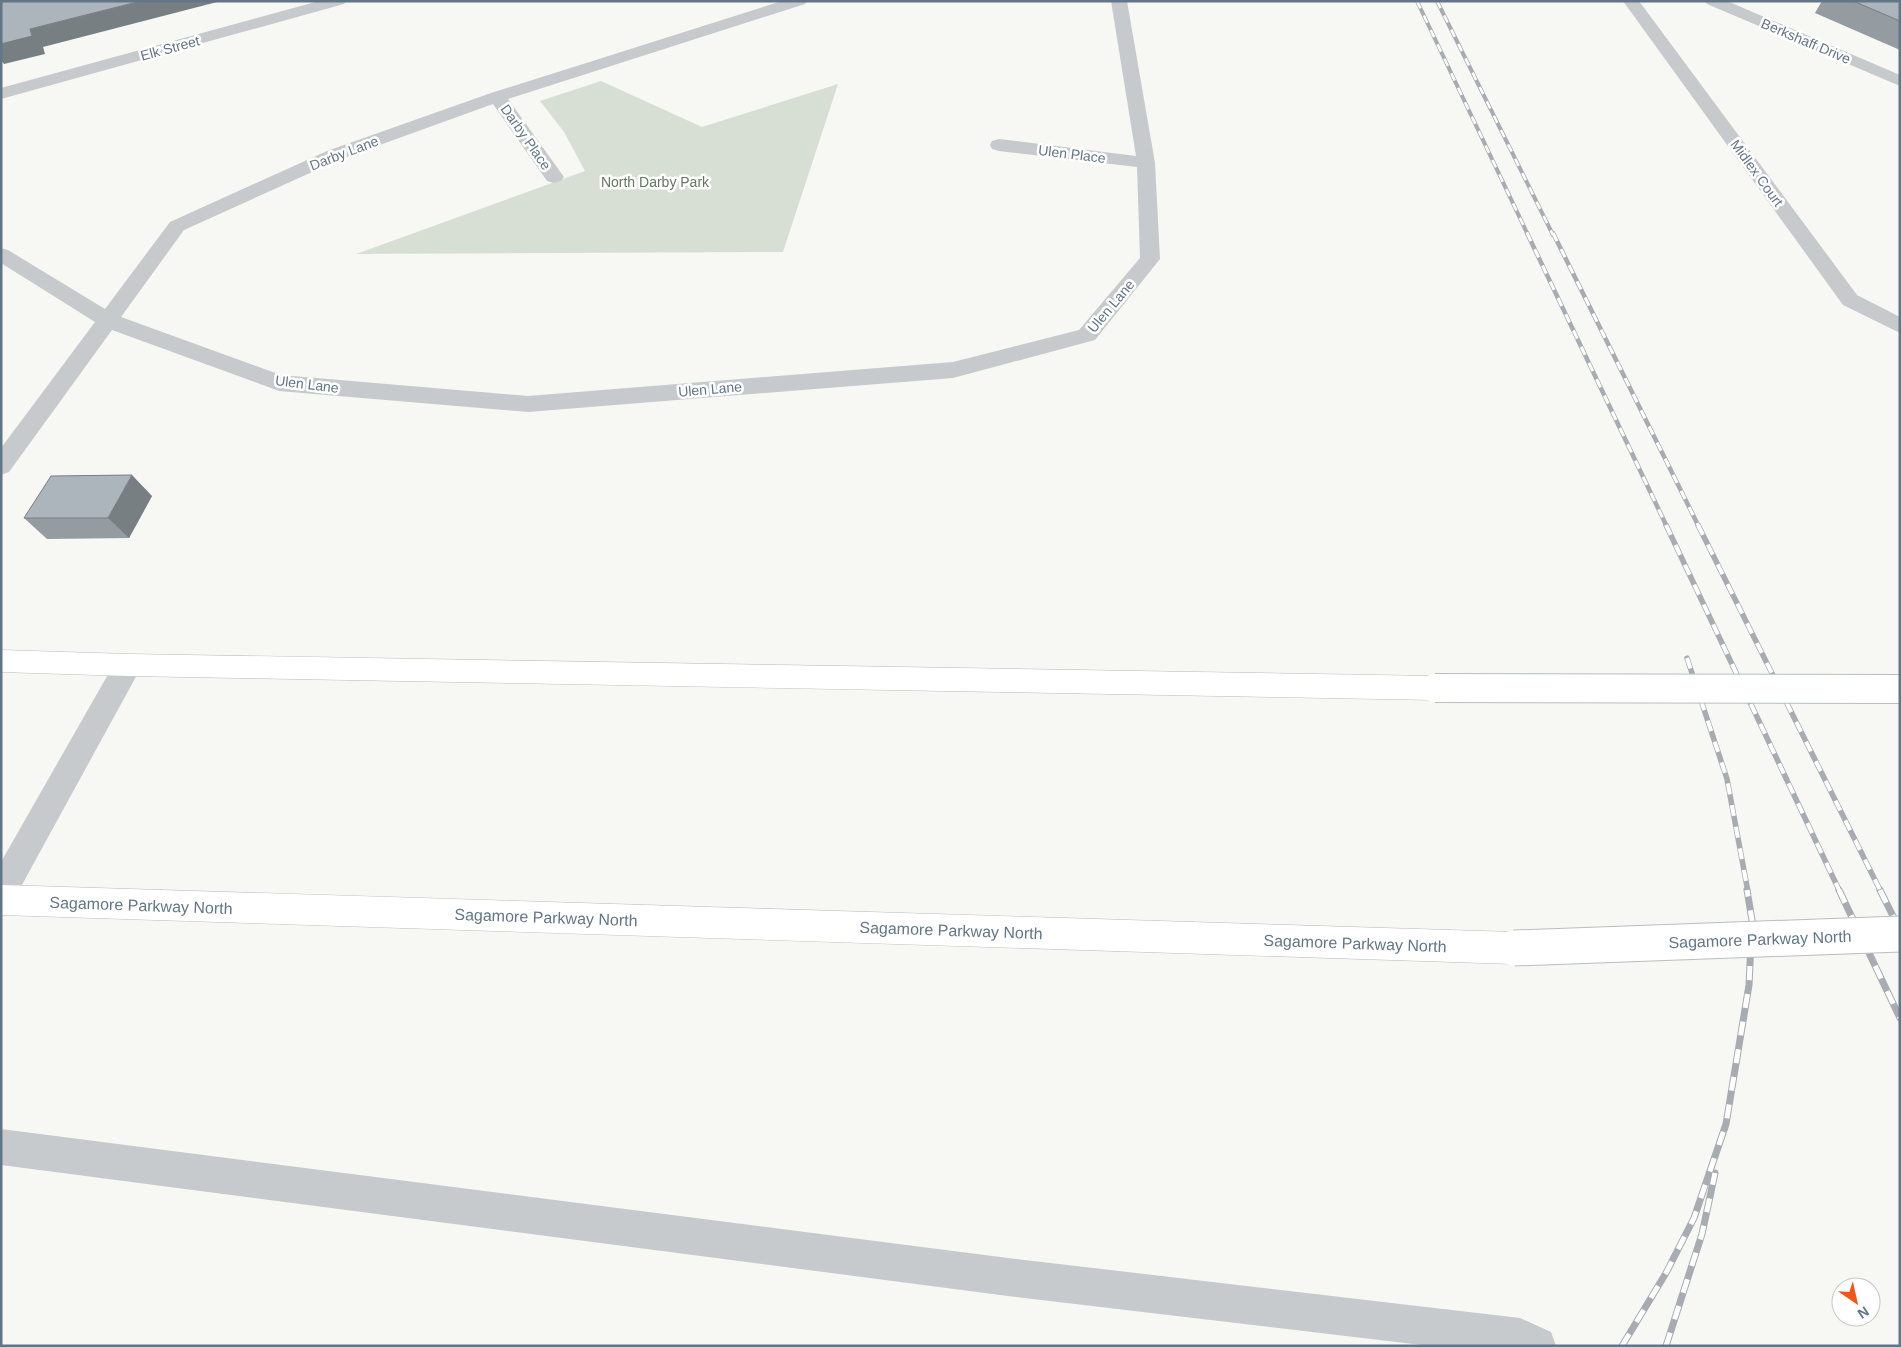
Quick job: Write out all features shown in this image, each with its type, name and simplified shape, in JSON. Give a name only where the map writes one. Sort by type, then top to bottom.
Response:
[{"type":"main road","points":[[1,661],[128,665],[1435,688],[1900,689]]},
{"type":"main road","name":"Sagamore Parkway North","points":[[1,900],[1514,948],[1900,934]]},
{"type":"street","name":"Elk Street","points":[[1,94],[338,1]]},
{"type":"street","name":"Darby Lane","points":[[1,466],[177,226],[334,154],[497,97],[798,1]]},
{"type":"street","name":"Ulen Lane","points":[[1,254],[107,320],[279,383],[528,404],[953,370],[1087,335],[1150,259],[1146,163],[1118,1]]},
{"type":"street","name":"Midlex Court","points":[[1631,1],[1850,300],[1900,326]]},
{"type":"street","name":"Berkshaff Drive","points":[[1713,1],[1900,81]]},
{"type":"street","name":"Darby Place","points":[[497,97],[554,177]]},
{"type":"street","name":"Ulen Place","points":[[999,145],[1146,163]]},
{"type":"street","points":[[1,892],[128,665]]},
{"type":"street","points":[[1,1146],[1008,1277],[1520,1337],[1537,1346]]},
{"type":"green space","name":"North Darby Park","points":[[601,81],[702,127],[838,84],[783,252],[356,254],[585,171],[564,132],[540,101]]},
{"type":"building","points":[[1,1],[141,1],[30,29],[32,36],[1,44]]},
{"type":"building","points":[[1853,1],[1900,1],[1900,21]]},
{"type":"building","points":[[132,475],[108,518],[24,518],[51,476]]},
{"type":"railway","points":[[1417,1],[1528,235]]},
{"type":"railway","points":[[1437,1],[1553,235]]},
{"type":"railway","points":[[1527,233],[1667,527]]},
{"type":"railway","points":[[1553,233],[1699,527]]},
{"type":"railway","points":[[1666,525],[1840,892]]},
{"type":"railway","points":[[1698,525],[1881,892]]},
{"type":"railway","points":[[1687,658],[1727,779],[1748,892]]},
{"type":"railway","points":[[1622,1346],[1666,1273],[1694,1218],[1726,1124],[1749,985],[1752,920],[1747,890]]},
{"type":"railway","points":[[1839,890],[1900,1018]]},
{"type":"railway","points":[[1881,892],[1900,930]]},
{"type":"railway","points":[[1666,1346],[1702,1234],[1715,1173]]}]
